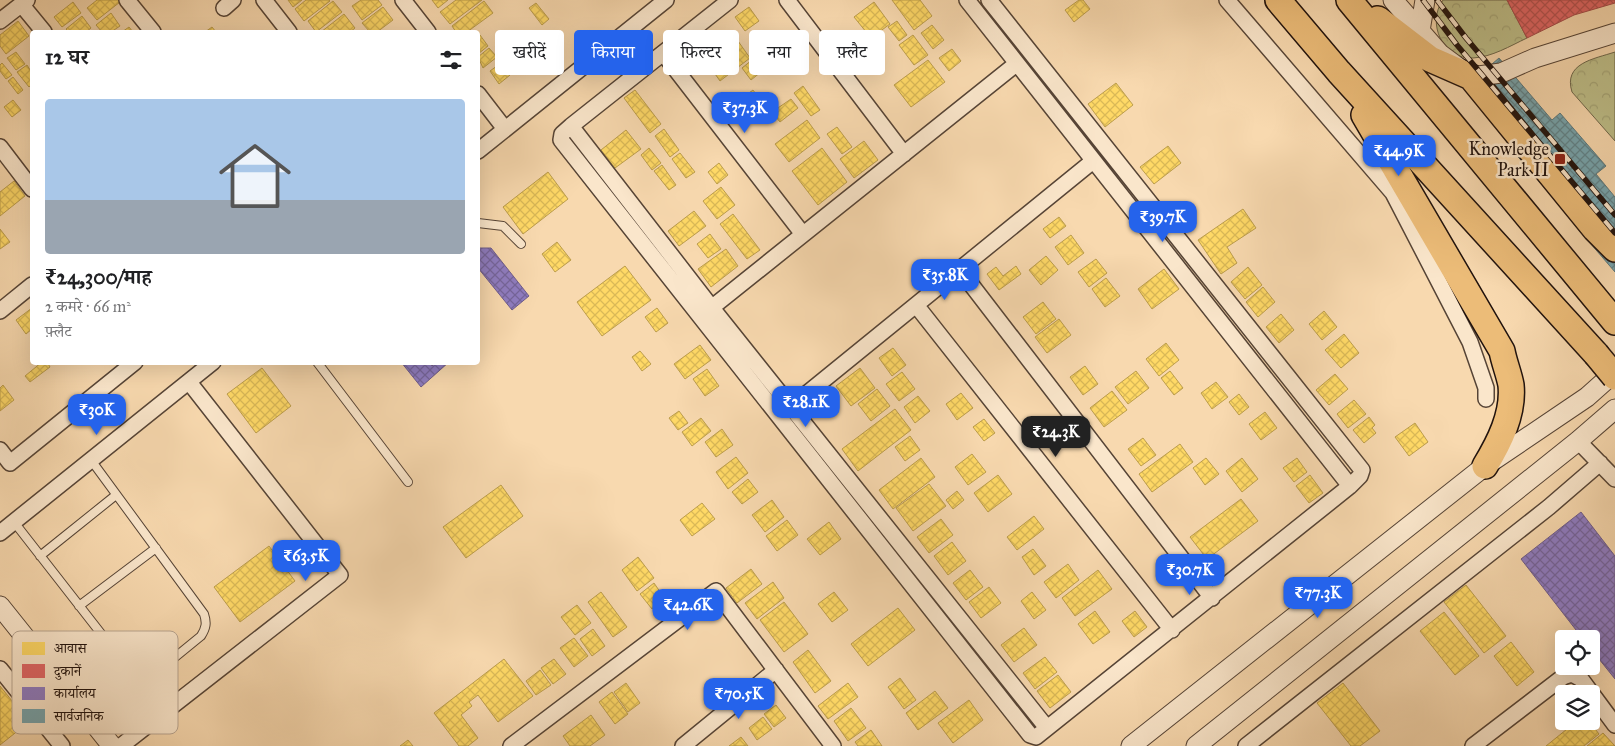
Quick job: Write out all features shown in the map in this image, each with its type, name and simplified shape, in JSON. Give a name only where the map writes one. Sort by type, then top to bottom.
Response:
[{"type":"highway","points":[[1278,0],[1339,72],[1615,377]]},
{"type":"highway","points":[[1349,0],[1615,322]]},
{"type":"highway","points":[[1355,0],[1430,59],[1471,77],[1595,229],[1615,249]]},
{"type":"highway","points":[[1339,72],[1502,351],[1511,386],[1507,417],[1498,444],[1485,466]]},
{"type":"street","points":[[128,0],[150,30]]},
{"type":"street","points":[[264,0],[287,30]]},
{"type":"street","points":[[403,0],[426,30]]},
{"type":"street","points":[[692,30],[730,0]]},
{"type":"street","points":[[787,0],[904,154]]},
{"type":"street","points":[[967,0],[1350,486]]},
{"type":"street","points":[[663,53],[571,126],[562,134],[561,140],[1030,735],[1036,737],[1350,486],[1360,476],[1360,466],[989,0]]},
{"type":"street","points":[[1227,0],[1393,193],[1470,342],[1486,388],[1486,399]]},
{"type":"street","points":[[1393,0],[1440,54],[1471,77],[1501,73],[1535,58],[1615,33]]},
{"type":"street","points":[[1420,31],[1425,0]]},
{"type":"street","points":[[0,21],[24,2],[43,30]]},
{"type":"street","points":[[480,149],[658,2]]},
{"type":"street","points":[[700,318],[802,233],[1016,64]]},
{"type":"street","points":[[680,75],[802,233]]},
{"type":"street","points":[[480,97],[505,129]]},
{"type":"street","points":[[571,126],[712,308],[1047,728]]},
{"type":"street","points":[[0,147],[30,186]]},
{"type":"street","points":[[778,417],[1093,161]]},
{"type":"street","points":[[960,270],[1212,598]]},
{"type":"street","points":[[1,309],[30,287]]},
{"type":"street","points":[[916,305],[1172,630]]},
{"type":"street","points":[[0,450],[10,463],[131,365]]},
{"type":"street","points":[[0,533],[209,365]]},
{"type":"street","points":[[1131,746],[1485,466],[1587,397],[1615,372]]},
{"type":"street","points":[[178,701],[340,575],[189,382]]},
{"type":"street","points":[[1196,746],[1578,441],[1615,409]]},
{"type":"street","points":[[1578,441],[1615,479]]},
{"type":"street","points":[[1246,746],[1549,508],[1600,463]]},
{"type":"street","points":[[511,746],[716,591],[833,746]]},
{"type":"street","points":[[0,606],[20,631]]},
{"type":"street","points":[[937,617],[950,606]]},
{"type":"street","points":[[0,669],[12,685]]},
{"type":"street","points":[[683,746],[776,670]]},
{"type":"street","points":[[1473,746],[1563,676],[1572,674],[1581,679],[1615,725]]},
{"type":"street","points":[[50,734],[58,745]]},
{"type":"street","points":[[102,734],[112,746]]},
{"type":"street","points":[[121,746],[136,734]]},
{"type":"lane","points":[[480,223],[503,226],[521,244]]},
{"type":"lane","points":[[319,365],[408,482]]},
{"type":"lane","points":[[91,460],[204,614],[206,628],[201,636],[178,655]]},
{"type":"lane","points":[[40,556],[116,495]]},
{"type":"lane","points":[[14,522],[99,631]]},
{"type":"lane","points":[[79,606],[156,548]]},
{"type":"green space","points":[[1443,0],[1507,0],[1527,38],[1487,56],[1473,58],[1462,57],[1453,53],[1440,38],[1437,29],[1438,9]]},
{"type":"green space","points":[[1615,52],[1615,141],[1572,92],[1570,82],[1576,68],[1582,64]]},
{"type":"building: आवास","points":[[97,0],[119,0],[120,2],[97,20],[87,8]]},
{"type":"building: आवास","points":[[288,0],[302,0],[293,7]]},
{"type":"building: आवास","points":[[306,0],[330,1],[304,21],[295,9]]},
{"type":"building: आवास","points":[[361,0],[378,0],[382,5],[362,20],[352,6]]},
{"type":"building: आवास","points":[[432,0],[448,0],[438,8]]},
{"type":"building: आवास","points":[[456,0],[482,0],[450,24],[440,12]]},
{"type":"building: आवास","points":[[892,0],[920,0],[932,16],[914,30]]},
{"type":"building: आवास","points":[[1079,0],[1083,0],[1090,9],[1074,22],[1065,10]]},
{"type":"building: आवास","points":[[333,1],[342,12],[319,30],[315,30],[308,21]]},
{"type":"building: आवास","points":[[484,1],[493,13],[470,30],[455,30],[452,26]]},
{"type":"building: आवास","points":[[73,2],[81,13],[62,27],[54,17]]},
{"type":"building: आवास","points":[[874,2],[890,24],[882,30],[865,30],[854,17]]},
{"type":"building: आवास","points":[[536,3],[549,19],[542,25],[529,8]]},
{"type":"building: आवास","points":[[383,7],[393,20],[380,30],[368,30],[362,23]]},
{"type":"building: आवास","points":[[749,7],[759,21],[745,31],[735,17]]},
{"type":"building: आवास","points":[[111,13],[120,26],[114,30],[100,30],[96,25]]},
{"type":"building: आवास","points":[[344,14],[355,28],[352,30],[324,30]]},
{"type":"building: आवास","points":[[82,16],[91,28],[88,30],[66,29]]},
{"type":"building: आवास","points":[[18,21],[29,36],[6,54],[0,46],[0,35]]},
{"type":"building: आवास","points":[[897,21],[907,35],[899,41],[888,27]]},
{"type":"building: आवास","points":[[932,25],[944,40],[933,49],[921,33]]},
{"type":"building: आवास","points":[[480,35],[488,46],[480,52]]},
{"type":"building: आवास","points":[[913,35],[928,55],[914,65],[899,45]]},
{"type":"building: आवास","points":[[739,42],[749,57],[749,59],[739,66]]},
{"type":"building: आवास","points":[[489,48],[495,55],[495,59],[483,68],[480,55]]},
{"type":"building: आवास","points":[[952,49],[961,61],[949,71],[939,58]]},
{"type":"building: आवास","points":[[16,52],[25,64],[16,70],[7,58]]},
{"type":"building: आवास","points":[[928,60],[945,82],[911,107],[894,85]]},
{"type":"building: आवास","points":[[749,62],[749,75],[757,75],[751,80],[742,68]]},
{"type":"building: आवास","points":[[2,63],[12,75],[6,79],[0,71]]},
{"type":"building: आवास","points":[[27,65],[30,70],[29,87],[17,72]]},
{"type":"building: आवास","points":[[495,67],[495,75],[510,75],[499,84],[490,71]]},
{"type":"building: आवास","points":[[716,75],[728,75],[720,81]]},
{"type":"building: आवास","points":[[13,77],[23,90],[18,94],[8,81]]},
{"type":"building: आवास","points":[[1116,83],[1133,105],[1105,127],[1088,104]]},
{"type":"building: आवास","points":[[803,86],[820,110],[811,116],[794,93]]},
{"type":"building: आवास","points":[[635,90],[661,124],[650,133],[624,98]]},
{"type":"building: आवास","points":[[753,90],[766,108],[752,119],[738,101]]},
{"type":"building: आवास","points":[[791,99],[798,108],[780,122],[772,112]]},
{"type":"building: आवास","points":[[13,100],[21,110],[12,117],[4,107]]},
{"type":"building: आवास","points":[[807,120],[820,138],[789,162],[775,144]]},
{"type":"building: आवास","points":[[837,127],[852,147],[842,154],[827,134]]},
{"type":"building: आवास","points":[[664,129],[679,150],[670,157],[655,136]]},
{"type":"building: आवास","points":[[626,130],[641,149],[615,168],[601,150]]},
{"type":"building: आवास","points":[[864,141],[878,160],[854,178],[840,159]]},
{"type":"building: आवास","points":[[1168,146],[1181,163],[1154,184],[1140,167]]},
{"type":"building: आवास","points":[[649,148],[661,163],[652,170],[641,155]]},
{"type":"building: आवास","points":[[822,148],[847,182],[818,205],[792,171]]},
{"type":"building: आवास","points":[[680,153],[695,172],[686,178],[672,159]]},
{"type":"building: आवास","points":[[719,163],[728,175],[717,184],[708,172]]},
{"type":"building: आवास","points":[[662,165],[676,185],[669,190],[654,171]]},
{"type":"building: आवास","points":[[548,172],[568,199],[523,234],[503,207]]},
{"type":"building: आवास","points":[[14,181],[25,196],[0,216],[0,192]]},
{"type":"building: आवास","points":[[721,187],[735,205],[717,219],[703,201]]},
{"type":"building: आवास","points":[[1243,209],[1256,228],[1227,247],[1237,263],[1221,274],[1198,240]]},
{"type":"building: आवास","points":[[694,211],[706,226],[679,246],[668,231]]},
{"type":"building: आवास","points":[[733,214],[760,250],[747,259],[720,224]]},
{"type":"building: आवास","points":[[1059,217],[1066,226],[1050,238],[1043,229]]},
{"type":"building: आवास","points":[[0,229],[10,242],[0,249]]},
{"type":"building: आवास","points":[[710,234],[721,249],[708,258],[697,244]]},
{"type":"building: आवास","points":[[1071,235],[1084,253],[1068,265],[1055,247]]},
{"type":"building: आवास","points":[[557,242],[571,260],[555,272],[542,254]]},
{"type":"building: आवास","points":[[726,249],[738,266],[711,287],[698,269]]},
{"type":"building: आवास","points":[[1046,256],[1058,270],[1041,285],[1029,270]]},
{"type":"building: आवास","points":[[1096,259],[1107,273],[1089,287],[1078,272]]},
{"type":"building: आवास","points":[[625,266],[651,300],[602,336],[577,302]]},
{"type":"building: आवास","points":[[1016,266],[1021,274],[999,290],[987,274],[996,267],[1003,276]]},
{"type":"building: आवास","points":[[1248,267],[1262,285],[1245,299],[1231,282]]},
{"type":"building: आवास","points":[[1164,269],[1179,289],[1152,309],[1138,289]]},
{"type":"building: आवास","points":[[1106,278],[1120,296],[1105,307],[1092,289]]},
{"type":"building: आवास","points":[[1263,287],[1275,302],[1258,317],[1246,302]]},
{"type":"building: आवास","points":[[1043,302],[1056,319],[1036,334],[1023,317]]},
{"type":"building: आवास","points":[[657,308],[668,323],[656,332],[645,317]]},
{"type":"building: आवास","points":[[30,310],[30,331],[26,334],[16,320]]},
{"type":"building: आवास","points":[[1324,311],[1337,327],[1322,340],[1309,324]]},
{"type":"building: आवास","points":[[1281,314],[1294,330],[1279,343],[1266,327]]},
{"type":"building: आवास","points":[[1059,319],[1071,335],[1047,353],[1035,337]]},
{"type":"building: आवास","points":[[1344,334],[1359,353],[1341,368],[1325,350]]},
{"type":"building: आवास","points":[[1166,343],[1179,360],[1159,376],[1146,359]]},
{"type":"building: आवास","points":[[700,345],[711,360],[685,379],[674,364]]},
{"type":"building: आवास","points":[[893,348],[906,365],[892,376],[879,358]]},
{"type":"building: आवास","points":[[640,351],[651,364],[642,371],[632,357]]},
{"type":"building: आवास","points":[[38,365],[49,365],[50,367],[30,382],[25,376]]},
{"type":"building: आवास","points":[[1085,366],[1098,384],[1083,395],[1070,377]]},
{"type":"building: आवास","points":[[262,368],[291,406],[256,433],[227,394]]},
{"type":"building: आवास","points":[[860,368],[875,388],[851,406],[836,386]]},
{"type":"building: आवास","points":[[707,369],[719,386],[705,396],[693,379]]},
{"type":"building: आवास","points":[[1136,371],[1149,388],[1128,404],[1115,387]]},
{"type":"building: आवास","points":[[1170,371],[1183,388],[1174,395],[1161,378]]},
{"type":"building: आवास","points":[[902,372],[915,389],[899,401],[886,384]]},
{"type":"building: आवास","points":[[1335,374],[1348,389],[1329,405],[1316,390]]},
{"type":"building: आवास","points":[[1216,382],[1228,397],[1212,409],[1201,393]]},
{"type":"building: आवास","points":[[3,385],[14,400],[0,411],[0,388]]},
{"type":"building: आवास","points":[[877,389],[890,406],[871,421],[858,404]]},
{"type":"building: आवास","points":[[1112,391],[1127,410],[1104,427],[1090,408]]},
{"type":"building: आवास","points":[[961,393],[973,408],[957,420],[946,404]]},
{"type":"building: आवास","points":[[1239,394],[1249,407],[1239,415],[1229,402]]},
{"type":"building: आवास","points":[[918,396],[930,411],[915,423],[904,407]]},
{"type":"building: आवास","points":[[1354,400],[1366,414],[1348,428],[1337,414]]},
{"type":"building: आवास","points":[[895,409],[911,430],[858,471],[842,449]]},
{"type":"building: आवास","points":[[679,411],[688,423],[678,430],[669,418]]},
{"type":"building: आवास","points":[[1265,412],[1277,428],[1261,440],[1249,424]]},
{"type":"building: आवास","points":[[1369,417],[1375,425],[1372,428],[1376,433],[1364,443],[1353,430]]},
{"type":"building: आवास","points":[[701,418],[711,431],[692,446],[682,432]]},
{"type":"building: आवास","points":[[984,419],[995,433],[984,441],[973,427]]},
{"type":"building: आवास","points":[[1415,423],[1428,442],[1409,456],[1395,437]]},
{"type":"building: आवास","points":[[722,429],[733,445],[716,457],[705,442]]},
{"type":"building: आवास","points":[[910,436],[920,450],[905,461],[895,447]]},
{"type":"building: आवास","points":[[1143,438],[1156,455],[1141,466],[1128,449]]},
{"type":"building: आवास","points":[[1180,444],[1193,462],[1152,492],[1139,474]]},
{"type":"building: आवास","points":[[972,454],[986,472],[968,485],[955,467]]},
{"type":"building: आवास","points":[[736,457],[748,473],[728,489],[716,472]]},
{"type":"building: आवास","points":[[921,458],[935,477],[893,509],[879,490]]},
{"type":"building: आवास","points":[[1206,458],[1219,474],[1205,485],[1193,468]]},
{"type":"building: आवास","points":[[1242,458],[1258,479],[1242,492],[1226,471]]},
{"type":"building: आवास","points":[[1297,458],[1307,472],[1294,482],[1283,468]]},
{"type":"building: आवास","points":[[998,475],[1012,494],[988,512],[974,493]]},
{"type":"building: आवास","points":[[1310,475],[1323,493],[1309,503],[1296,486]]},
{"type":"building: आवास","points":[[748,479],[758,492],[742,504],[732,492]]},
{"type":"building: आवास","points":[[929,484],[946,506],[913,531],[896,508]]},
{"type":"building: आवास","points":[[501,485],[523,516],[466,558],[443,527]]},
{"type":"building: आवास","points":[[957,491],[964,500],[953,509],[946,500]]},
{"type":"building: आवास","points":[[1241,499],[1258,521],[1207,559],[1190,537]]},
{"type":"building: आवास","points":[[772,500],[784,517],[765,532],[752,515]]},
{"type":"building: आवास","points":[[702,503],[715,519],[692,536],[680,520]]},
{"type":"building: आवास","points":[[1034,516],[1044,529],[1017,550],[1007,537]]},
{"type":"building: आवास","points":[[941,519],[953,535],[929,553],[917,537]]},
{"type":"building: आवास","points":[[787,520],[798,535],[777,551],[766,536]]},
{"type":"building: आवास","points":[[829,522],[841,539],[820,555],[807,539]]},
{"type":"building: आवास","points":[[952,542],[966,561],[948,575],[934,556]]},
{"type":"building: आवास","points":[[269,546],[295,581],[240,622],[214,587]]},
{"type":"building: आवास","points":[[1033,549],[1046,566],[1034,575],[1022,557]]},
{"type":"building: आवास","points":[[638,557],[654,578],[637,591],[622,570]]},
{"type":"building: आवास","points":[[1068,564],[1079,580],[1056,598],[1044,582]]},
{"type":"building: आवास","points":[[751,569],[762,584],[737,603],[726,588]]},
{"type":"building: आवास","points":[[970,570],[983,587],[966,600],[953,583]]},
{"type":"building: आवास","points":[[1098,570],[1112,589],[1075,616],[1062,598]]},
{"type":"building: आवास","points":[[773,582],[784,598],[757,619],[745,603]]},
{"type":"building: आवास","points":[[654,583],[665,599],[652,609],[640,594]]},
{"type":"building: आवास","points":[[1466,585],[1506,636],[1484,653],[1444,602]]},
{"type":"building: आवास","points":[[989,587],[1001,603],[981,618],[969,602]]},
{"type":"building: आवास","points":[[601,592],[627,627],[613,637],[588,602]]},
{"type":"building: आवास","points":[[834,592],[848,610],[832,622],[818,604]]},
{"type":"building: आवास","points":[[1032,592],[1046,610],[1034,619],[1021,601]]},
{"type":"building: आवास","points":[[784,602],[808,634],[784,652],[760,620]]},
{"type":"building: आवास","points":[[577,605],[591,623],[575,635],[561,617]]},
{"type":"building: आवास","points":[[898,608],[915,630],[868,666],[851,644]]},
{"type":"building: आवास","points":[[1095,611],[1110,632],[1093,644],[1078,624]]},
{"type":"building: आवास","points":[[1135,611],[1147,627],[1134,637],[1122,621]]},
{"type":"building: आवास","points":[[1444,612],[1479,656],[1455,675],[1420,631]]},
{"type":"building: आवास","points":[[1024,628],[1037,645],[1014,662],[1001,645]]},
{"type":"building: आवास","points":[[593,629],[605,646],[592,656],[580,639]]},
{"type":"building: आवास","points":[[574,638],[588,656],[574,667],[560,648]]},
{"type":"building: आवास","points":[[1511,642],[1534,672],[1517,686],[1494,656]]},
{"type":"building: आवास","points":[[808,650],[831,681],[815,693],[793,662]]},
{"type":"building: आवास","points":[[1045,657],[1057,672],[1035,689],[1023,673]]},
{"type":"building: आवास","points":[[504,659],[533,696],[498,722],[478,695],[469,702],[472,706],[461,715],[478,738],[468,746],[459,746],[434,713]]},
{"type":"building: आवास","points":[[554,659],[566,674],[553,684],[541,668]]},
{"type":"building: आवास","points":[[540,670],[551,685],[536,695],[526,681]]},
{"type":"building: आवास","points":[[1058,675],[1071,692],[1050,708],[1037,691]]},
{"type":"building: आवास","points":[[900,678],[916,700],[904,709],[888,687]]},
{"type":"building: आवास","points":[[626,683],[640,703],[628,712],[614,692]]},
{"type":"building: आवास","points":[[848,683],[858,697],[828,719],[818,706]]},
{"type":"building: आवास","points":[[1343,683],[1380,731],[1360,746],[1351,746],[1317,703]]},
{"type":"building: आवास","points":[[0,686],[12,701],[12,734],[14,734],[0,745]]},
{"type":"building: आवास","points":[[935,691],[948,708],[918,730],[906,713]]},
{"type":"building: आवास","points":[[612,692],[628,714],[615,724],[599,702]]},
{"type":"building: आवास","points":[[969,700],[983,720],[953,743],[938,723]]},
{"type":"building: आवास","points":[[776,705],[786,718],[774,727],[764,714]]},
{"type":"building: आवास","points":[[851,708],[866,728],[848,741],[834,721]]},
{"type":"building: आवास","points":[[591,715],[605,735],[590,746],[570,746],[563,736]]},
{"type":"building: आवास","points":[[763,717],[772,729],[757,740],[749,728]]},
{"type":"building: आवास","points":[[871,730],[882,746],[858,746],[855,742]]},
{"type":"building: आवास","points":[[1566,730],[1596,730],[1599,734],[1584,746],[1546,746]]},
{"type":"building: आवास","points":[[1603,733],[1615,746],[1587,746]]},
{"type":"building: आवास","points":[[741,737],[748,746],[729,746]]},
{"type":"building: आवास","points":[[408,740],[413,746],[400,746]]},
{"type":"building: दुकानें","points":[[1507,0],[1615,0],[1615,3],[1574,15],[1527,38]]},
{"type":"building: कार्यालय","points":[[480,248],[491,248],[529,296],[512,310],[480,270]]},
{"type":"building: कार्यालय","points":[[403,365],[446,365],[421,387]]},
{"type":"building: कार्यालय","points":[[1581,512],[1615,556],[1615,679],[1600,660],[1600,630],[1576,630],[1521,559]]},
{"type":"building: सार्वजनिक","name":"Knowledge Park II","points":[[1499,58],[1552,120],[1560,113],[1606,166],[1596,174],[1615,197],[1615,272],[1578,229],[1588,221],[1560,206],[1514,152],[1524,143],[1471,82]]},
{"type":"railway","points":[[1423,0],[1457,45],[1615,233]]},
{"type":"railway","points":[[1437,0],[1466,38],[1615,215]]},
{"type":"place","name":"Knowledge Park II","points":[[1560,159]]}]
